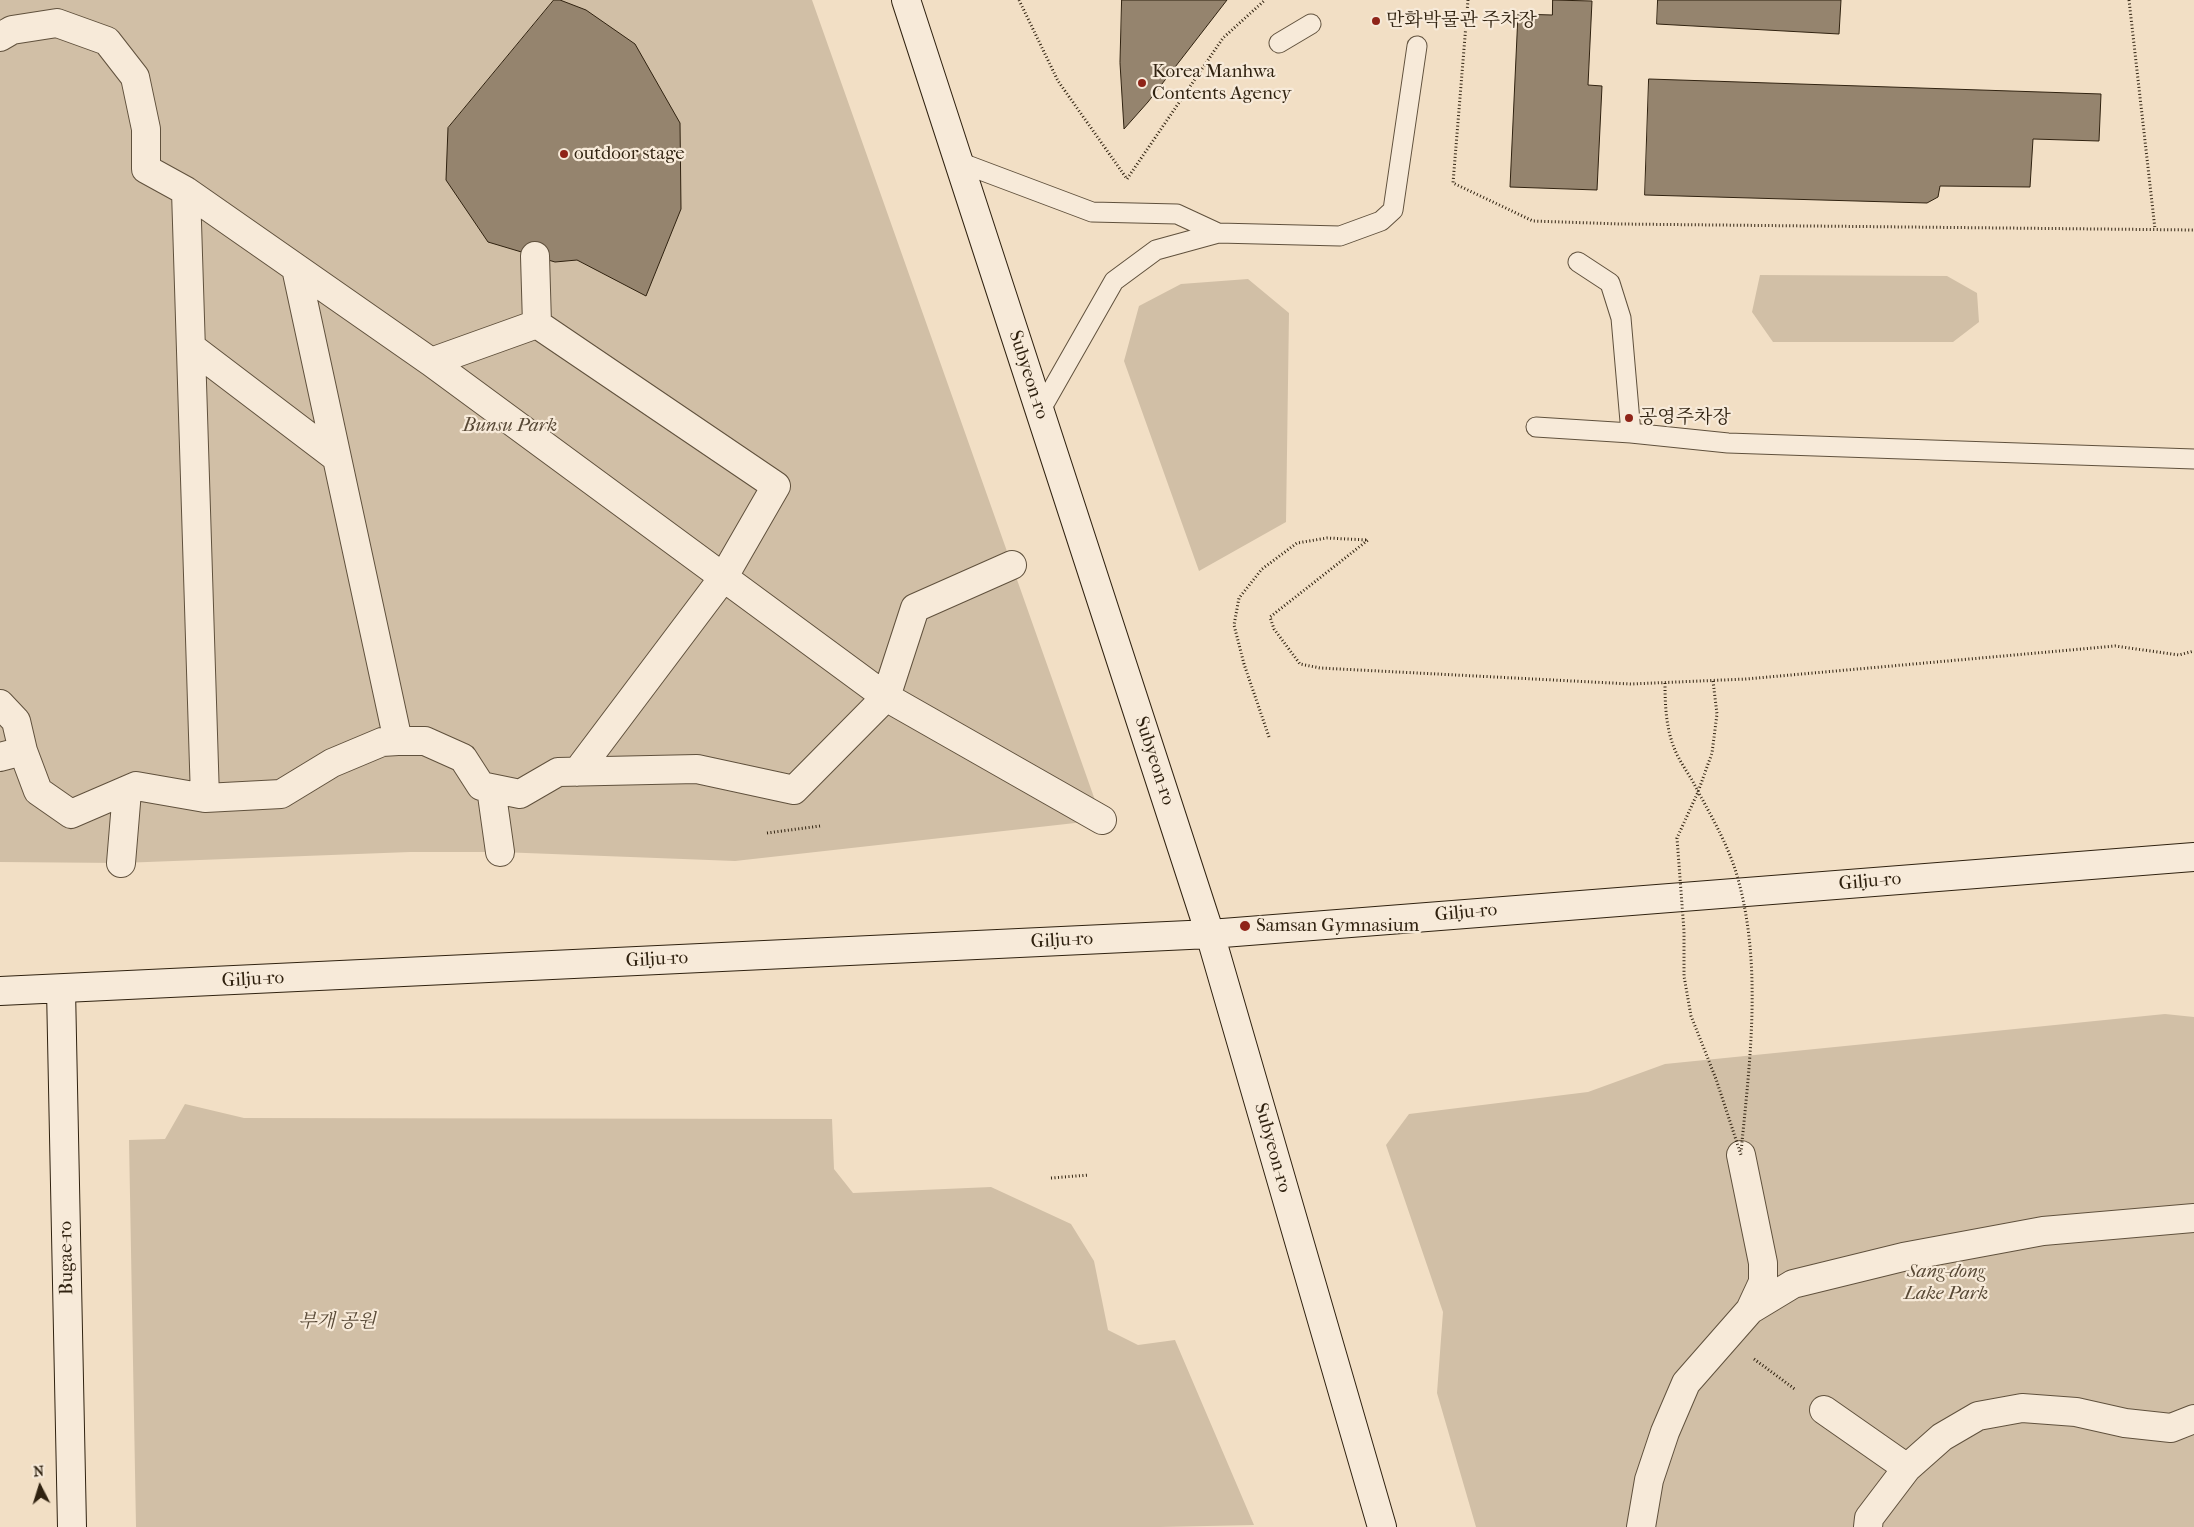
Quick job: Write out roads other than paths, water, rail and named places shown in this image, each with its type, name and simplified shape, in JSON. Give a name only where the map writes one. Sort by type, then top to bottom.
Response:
[{"type":"street","name":"Subyeon-ro","points":[[906,0],[1210,934],[1382,1527]]},
{"type":"street","points":[[0,37],[12,30],[57,23],[107,41],[135,76],[146,129],[146,169],[186,191],[431,362],[886,697],[1102,820]]},
{"type":"street","points":[[186,191],[205,798]]},
{"type":"street","points":[[535,256],[537,324]]},
{"type":"street","points":[[296,268],[398,741]]},
{"type":"street","points":[[431,362],[537,324]]},
{"type":"street","points":[[537,324],[776,486],[723,578],[577,772]]},
{"type":"street","points":[[191,347],[337,458]]},
{"type":"street","points":[[0,704],[16,721],[11,754],[38,791],[71,814],[136,786],[205,798],[281,794],[332,763],[382,742],[398,741],[424,741],[463,758],[481,786],[520,794],[558,772],[697,769],[794,790],[886,697],[915,608],[1012,565]]},
{"type":"street","points":[[491,788],[500,852]]},
{"type":"street","points":[[122,863],[127,790]]},
{"type":"street","name":"Gilju-ro","points":[[2122,862],[2194,844]]},
{"type":"street","name":"Gilju-ro","points":[[0,991],[1210,934],[2194,857]]},
{"type":"street","name":"Gilju-ro","points":[[2122,862],[2194,872]]},
{"type":"street","name":"Bugae-ro","points":[[61,989],[72,1527]]},
{"type":"street","points":[[1641,1527],[1649,1480],[1665,1432],[1686,1383],[1750,1310],[1763,1282],[1763,1263],[1741,1155]]},
{"type":"street","points":[[1750,1310],[1793,1284],[1903,1257],[2043,1231],[2194,1218]]},
{"type":"street","points":[[1868,1527],[1869,1518],[1907,1468],[1942,1437],[1978,1416],[2022,1408],[2076,1412],[2125,1424],[2171,1428],[2194,1419]]},
{"type":"street","points":[[1824,1410],[1907,1468]]},
{"type":"lane","points":[[1279,43],[1311,24]]},
{"type":"lane","points":[[1040,411],[1114,281],[1156,250],[1218,233],[1340,236],[1382,221],[1392,210],[1417,46]]},
{"type":"lane","points":[[959,162],[1092,212],[1178,214],[1218,233]]},
{"type":"lane","points":[[1578,262],[1610,283],[1621,318],[1631,433]]},
{"type":"lane","points":[[1536,427],[1631,433],[1728,444],[2194,459]]},
{"type":"place","name":"만화박물관 주차장","points":[[1376,21]]},
{"type":"place","name":"Korea Manhwa Contents Agency","points":[[1142,83]]},
{"type":"place","name":"outdoor stage","points":[[564,154]]},
{"type":"place","name":"공영주차장","points":[[1629,418]]},
{"type":"place","name":"Samsan Gymnasium","points":[[1245,926]]},
{"type":"park label","name":"Bunsu Park","points":[[510,426]]},
{"type":"park label","name":"Sang-dong Lake Park","points":[[1946,1283]]},
{"type":"park label","name":"부개 공원","points":[[337,1322]]}]
